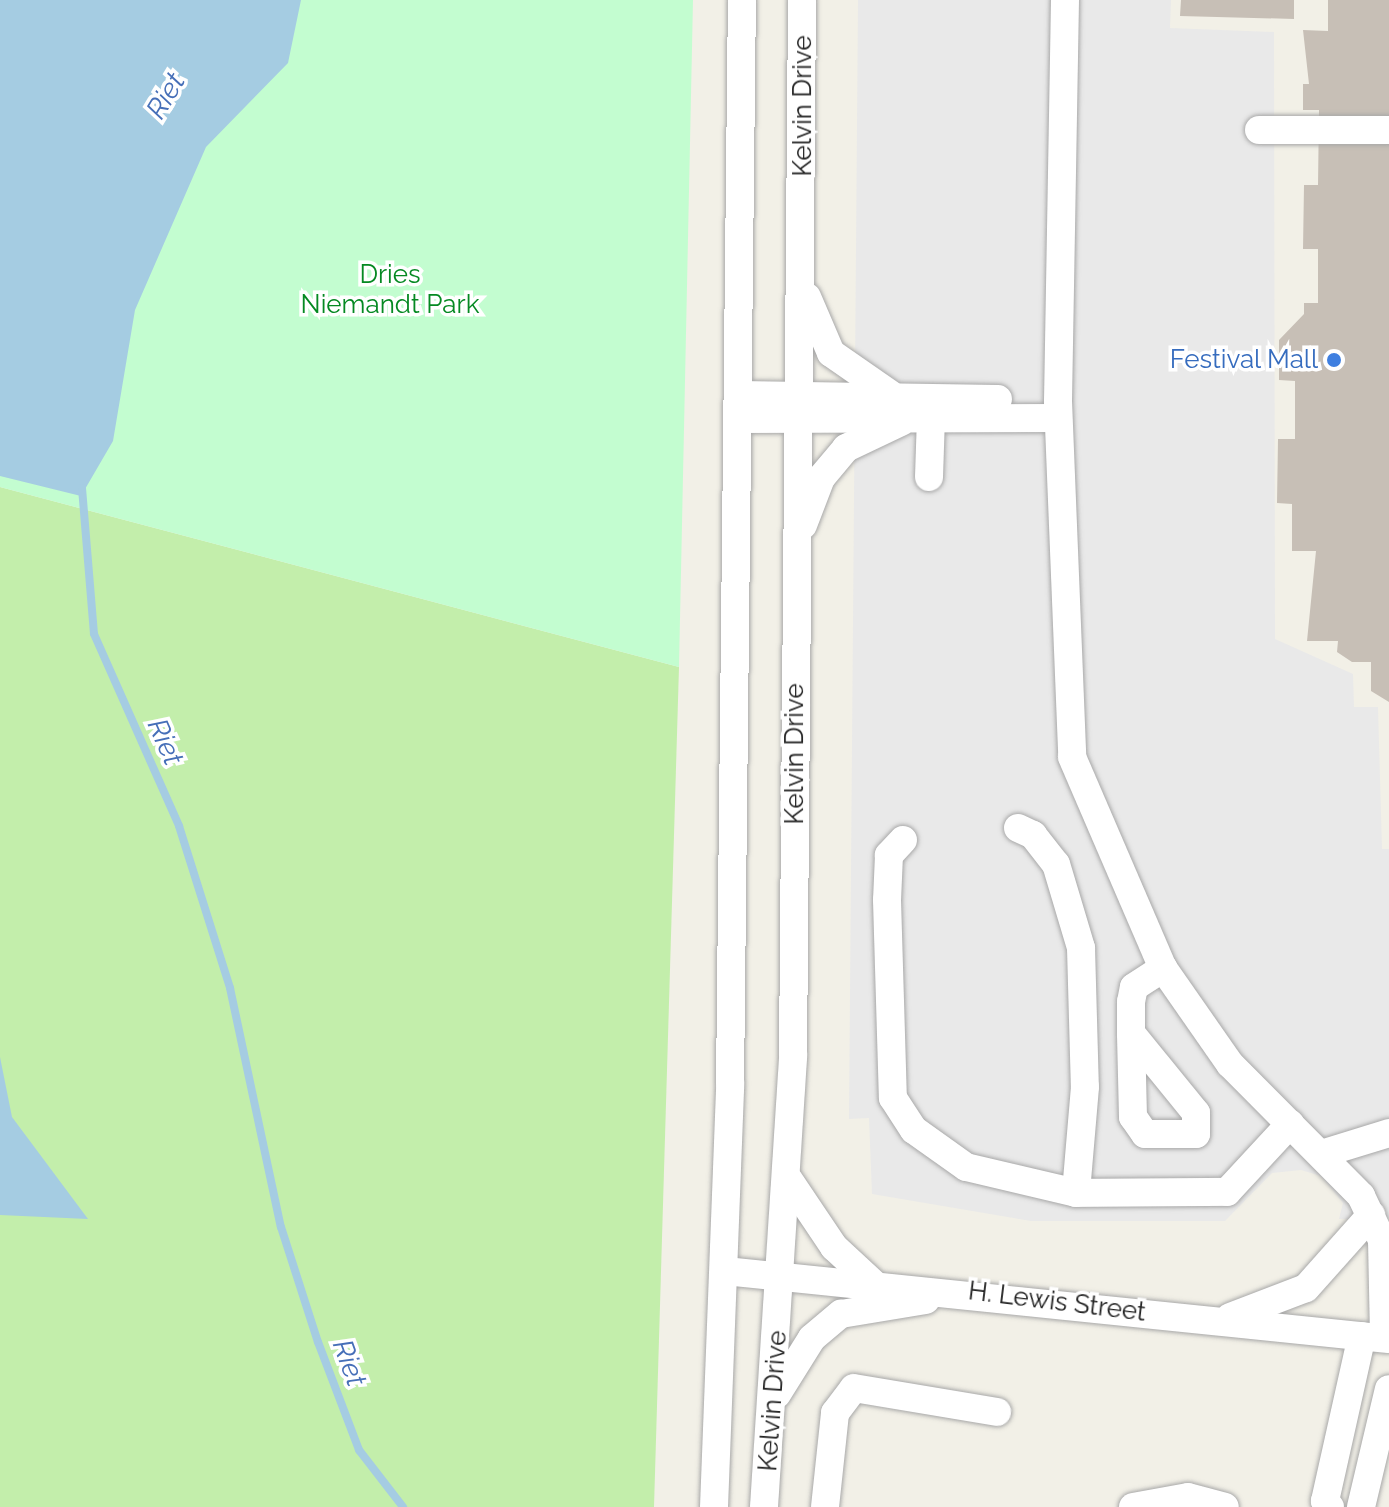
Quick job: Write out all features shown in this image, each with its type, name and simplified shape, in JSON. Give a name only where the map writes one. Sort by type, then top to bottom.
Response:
[{"type":"street","name":"Kelvin Drive","points":[[714,1507],[725,1271],[742,0]]},
{"type":"street","name":"Kelvin Drive","points":[[764,1507],[789,1180],[795,409],[804,289],[802,0]]},
{"type":"street","points":[[1065,0],[1058,410],[1072,757],[1163,968],[1230,1064],[1321,1154],[1371,1215],[1382,1240],[1378,1338],[1330,1507]]},
{"type":"street","points":[[1259,130],[1389,130]]},
{"type":"street","points":[[804,289],[831,353],[894,395]]},
{"type":"street","points":[[795,409],[894,395],[1058,410]]},
{"type":"street","points":[[738,407],[922,416],[1058,410]]},
{"type":"street","points":[[922,416],[929,477]]},
{"type":"street","points":[[796,544],[832,463],[846,448],[922,416]]},
{"type":"street","points":[[1018,828],[1033,835],[1056,864],[1081,948],[1085,1087],[1076,1193]]},
{"type":"street","points":[[903,840],[889,855],[887,900],[893,1098],[914,1130],[966,1167],[1076,1193],[1227,1192],[1290,1124]]},
{"type":"street","points":[[1131,1033],[1134,987],[1163,968]]},
{"type":"street","points":[[1321,1154],[1389,1133]]},
{"type":"street","points":[[789,1180],[834,1247],[873,1283]]},
{"type":"street","points":[[1218,1321],[1306,1288],[1371,1215]]},
{"type":"street","name":"H. Lewis Street","points":[[725,1271],[987,1293],[1378,1338]]},
{"type":"street","points":[[774,1398],[812,1338],[841,1314],[987,1293]]},
{"type":"street","points":[[825,1507],[835,1413],[854,1388],[997,1412]]},
{"type":"street","points":[[1361,1507],[1389,1389]]},
{"type":"street","points":[[1133,1507],[1158,1498],[1208,1505]]},
{"type":"green space","name":"Dries Niemandt Park","points":[[0,0],[693,0],[679,667],[0,487]]},
{"type":"green space","points":[[0,487],[679,667],[654,1507],[0,1507]]},
{"type":"shaded area","points":[[858,0],[1171,0],[1170,28],[1274,32],[1275,639],[1353,674],[1354,707],[1378,707],[1382,849],[1389,849],[1389,1218],[1339,1219],[1343,1203],[1321,1176],[1301,1170],[1272,1173],[1225,1221],[1031,1221],[872,1194],[869,1118],[849,1119]]},
{"type":"water","points":[[0,0],[301,0],[288,63],[206,147],[135,310],[113,441],[81,496],[0,476]]},
{"type":"water","points":[[0,1057],[12,1117],[88,1219],[0,1215]]},
{"type":"building","points":[[1181,0],[1294,0],[1294,19],[1180,16]]},
{"type":"building","name":"Festival Mall","points":[[1328,0],[1389,0],[1389,702],[1371,691],[1371,662],[1352,662],[1337,652],[1338,641],[1307,641],[1316,551],[1292,551],[1292,504],[1277,503],[1278,439],[1295,439],[1295,381],[1279,380],[1279,340],[1304,314],[1304,303],[1318,303],[1318,249],[1303,249],[1304,185],[1318,185],[1319,110],[1303,110],[1303,84],[1309,84],[1303,30],[1328,31]]},
{"type":"waterway","name":"Riet","points":[[82,488],[94,634],[179,826],[230,988],[281,1227],[318,1342],[359,1450],[403,1507]]},
{"type":"place","name":"Festival Mall","points":[[1334,360]]}]
